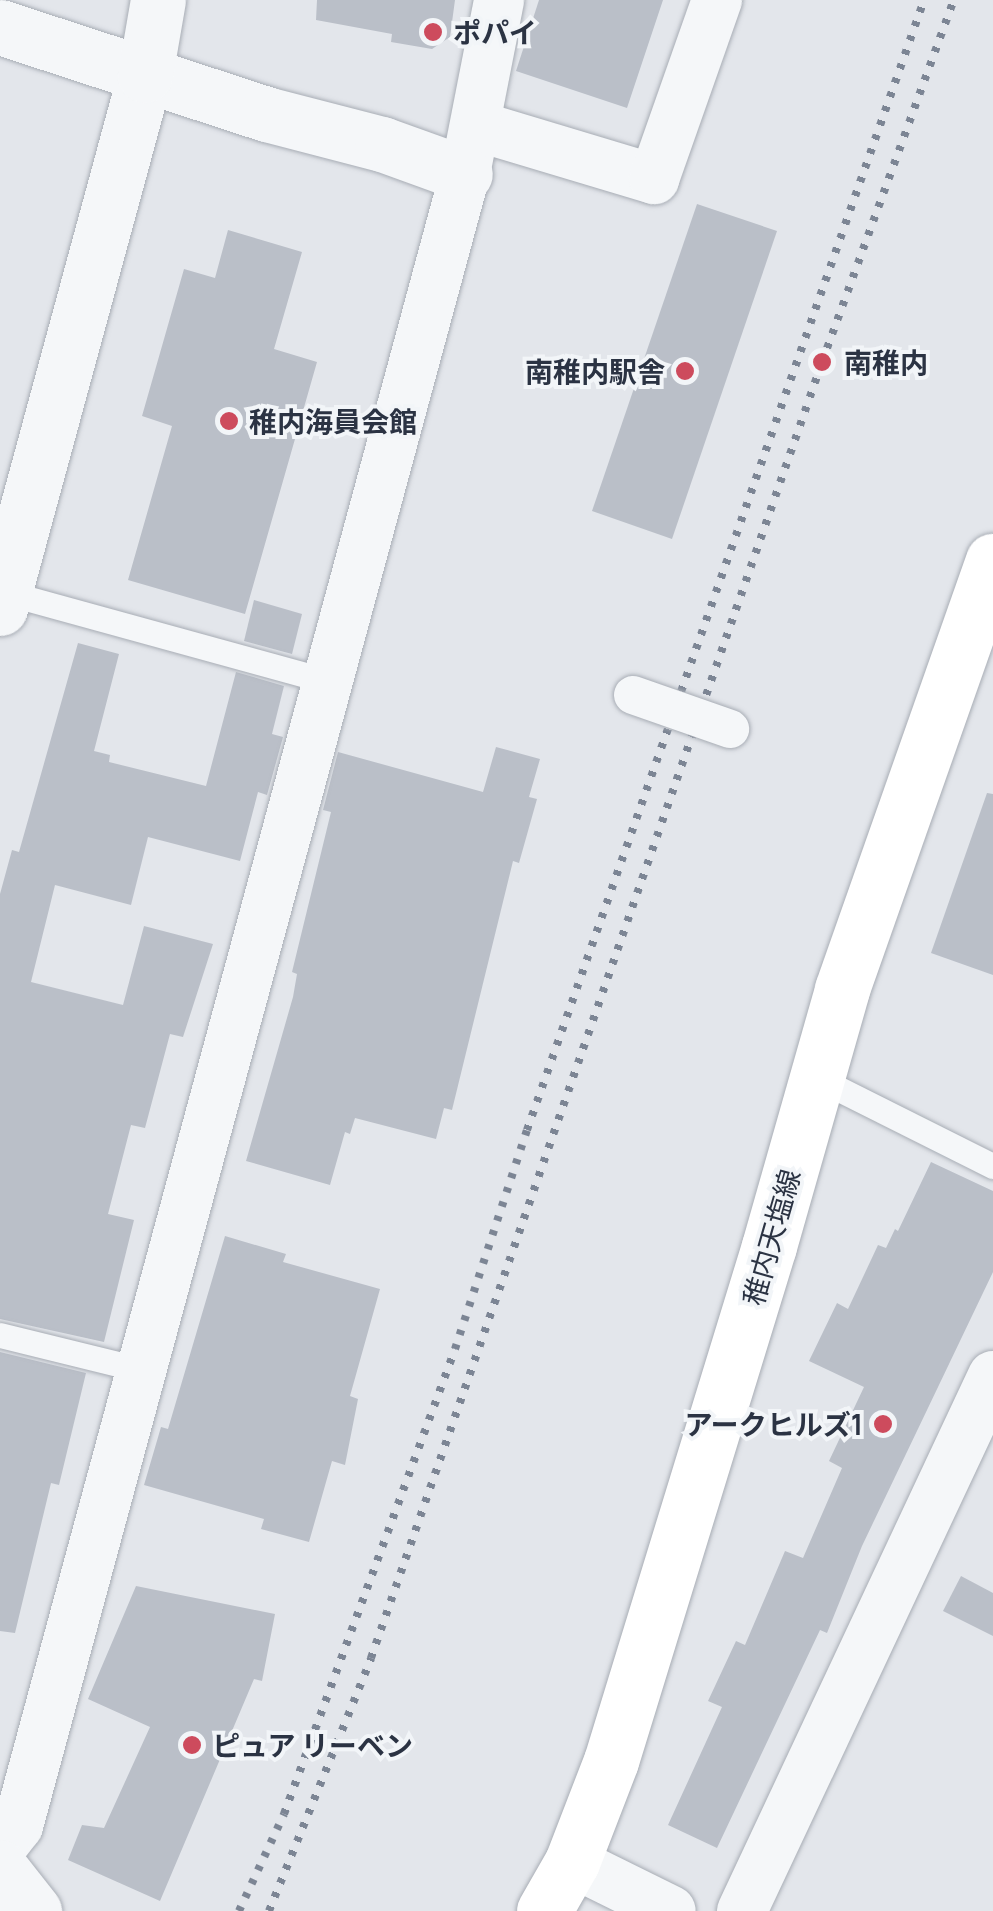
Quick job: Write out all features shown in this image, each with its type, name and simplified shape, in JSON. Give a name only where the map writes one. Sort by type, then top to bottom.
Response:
[{"type":"main road","name":"稚内天塩線","points":[[544,1911],[572,1862],[612,1761],[842,989],[993,561]]},
{"type":"street","points":[[2,600],[145,75],[158,0]]},
{"type":"street","points":[[0,1848],[18,1826],[142,1370],[472,150],[500,0]]},
{"type":"street","points":[[0,27],[266,114],[382,144],[472,150],[654,178],[717,0]]},
{"type":"street","points":[[633,695],[730,729]]},
{"type":"street","points":[[742,1911],[993,1376]]},
{"type":"street","points":[[572,1862],[671,1911]]},
{"type":"street","points":[[0,1868],[34,1911]]},
{"type":"lane","points":[[2,600],[328,681]]},
{"type":"lane","points":[[817,1078],[993,1166]]},
{"type":"lane","points":[[0,1335],[142,1370]]},
{"type":"building","points":[[317,0],[455,0],[450,37],[432,49],[391,42],[392,34],[316,20]]},
{"type":"building","points":[[539,0],[663,0],[627,108],[516,71]]},
{"type":"building","name":"南稚内駅舎","points":[[697,204],[777,231],[672,539],[592,511]]},
{"type":"building","name":"稚内海員会館","points":[[228,230],[302,252],[274,349],[317,362],[245,614],[128,580],[172,426],[142,416],[184,269],[215,278]]},
{"type":"building","points":[[254,600],[302,614],[292,654],[244,641]]},
{"type":"building","points":[[78,643],[119,654],[94,751],[110,755],[109,762],[206,786],[236,672],[284,686],[272,734],[283,737],[267,795],[258,792],[240,861],[148,837],[131,905],[55,885],[31,982],[123,1005],[144,926],[213,944],[183,1037],[170,1034],[145,1128],[131,1125],[108,1214],[134,1220],[104,1342],[0,1319],[0,894],[12,850],[19,852]]},
{"type":"building","points":[[496,747],[540,759],[529,797],[537,799],[519,863],[513,861],[452,1110],[444,1108],[436,1139],[355,1118],[350,1134],[345,1132],[330,1185],[246,1161],[293,997],[297,974],[292,972],[331,812],[323,810],[338,752],[483,792]]},
{"type":"building","points":[[987,793],[993,794],[993,975],[931,953]]},
{"type":"building","points":[[931,1162],[993,1191],[993,1272],[862,1546],[827,1633],[820,1630],[717,1848],[668,1825],[722,1707],[708,1701],[736,1641],[745,1645],[785,1551],[803,1558],[842,1468],[829,1461],[864,1387],[809,1361],[837,1303],[848,1309],[878,1245],[886,1248],[895,1229],[898,1231]]},
{"type":"building","points":[[225,1236],[286,1254],[283,1262],[380,1289],[350,1396],[358,1399],[345,1465],[332,1461],[309,1542],[261,1529],[264,1519],[144,1485],[161,1427],[168,1429]]},
{"type":"building","points":[[0,1352],[86,1373],[59,1485],[51,1483],[15,1633],[0,1631]]},
{"type":"building","points":[[961,1576],[993,1593],[993,1636],[943,1611]]},
{"type":"building","points":[[136,1586],[275,1614],[262,1681],[254,1679],[160,1901],[68,1860],[82,1825],[104,1828],[150,1727],[88,1699]]},
{"type":"railway","points":[[239,1911],[284,1814],[455,1349],[527,1130],[924,0]]},
{"type":"railway","points":[[269,1911],[371,1658],[822,362],[954,0]]},
{"type":"place","name":"ポパイ","points":[[433,32]]},
{"type":"place","name":"南稚内","points":[[822,362]]},
{"type":"place","name":"南稚内駅舎","points":[[685,371]]},
{"type":"place","name":"稚内海員会館","points":[[229,421]]},
{"type":"place","name":"アークヒルズ1","points":[[883,1424]]},
{"type":"place","name":"ピュア リーベン","points":[[192,1745]]}]
